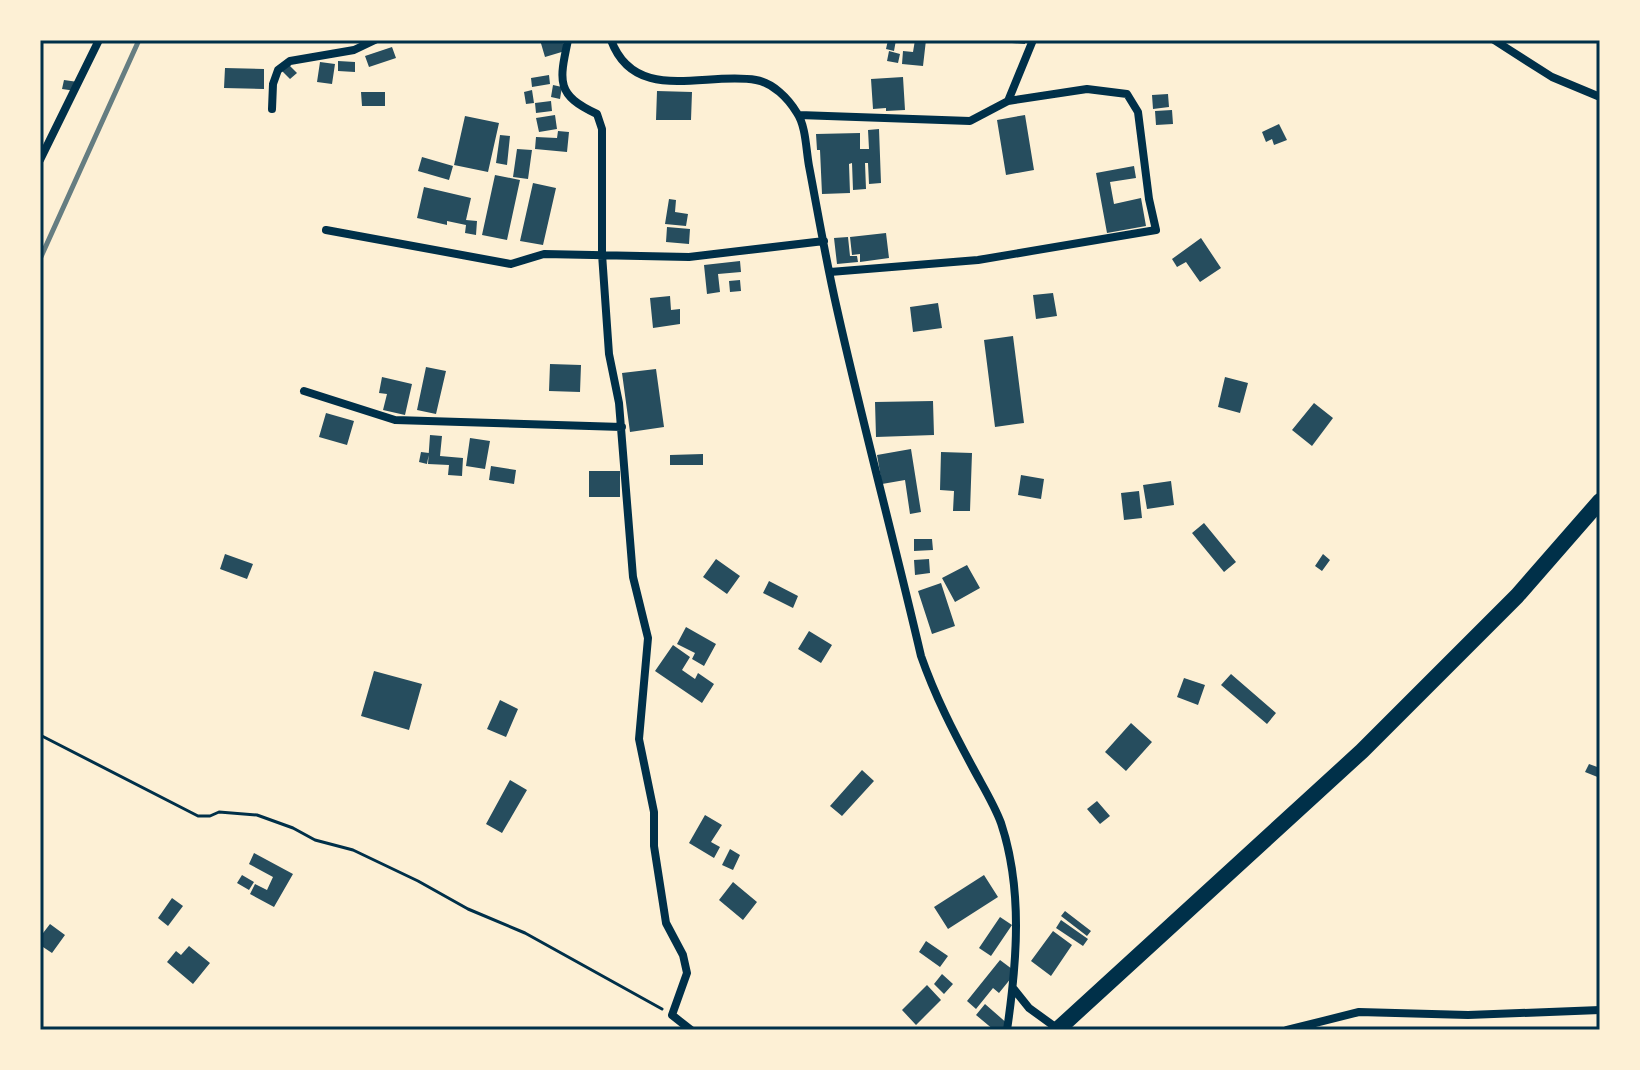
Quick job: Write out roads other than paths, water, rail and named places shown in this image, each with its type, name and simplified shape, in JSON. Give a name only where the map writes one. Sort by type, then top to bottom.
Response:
[{"type":"highway","points":[[1057,1029],[1362,751],[1517,596],[1600,501]]},
{"type":"street","points":[[40,160],[99,40]]},
{"type":"street","points":[[272,109],[273,84],[278,70],[290,61],[375,40]]},
{"type":"street","points":[[568,40],[562,67],[566,94],[571,101],[597,114],[602,129],[602,254],[609,354],[622,427],[633,577],[648,638],[639,739],[654,812],[654,846],[666,923],[683,955],[687,973],[672,1015],[691,1030]]},
{"type":"street","points":[[611,40],[616,53],[630,69],[650,78],[676,82],[730,78],[758,80],[778,89],[799,115],[830,272],[921,656],[937,700],[1000,819],[1012,860],[1016,913],[1013,988],[1007,1030]]},
{"type":"street","points":[[1008,101],[1033,40]]},
{"type":"street","points":[[1494,40],[1552,77],[1600,97]]},
{"type":"street","points":[[799,115],[970,121],[1008,101],[1087,89],[1127,94],[1138,112],[1156,230],[978,260],[830,272]]},
{"type":"street","points":[[326,230],[511,264],[544,254],[689,257],[824,241]]},
{"type":"street","points":[[304,391],[395,420],[622,427]]},
{"type":"street","points":[[1013,988],[1029,1008],[1057,1029]]},
{"type":"street","points":[[1287,1030],[1359,1012],[1468,1015],[1600,1010]]},
{"type":"railway","points":[[40,259],[139,40]]}]
